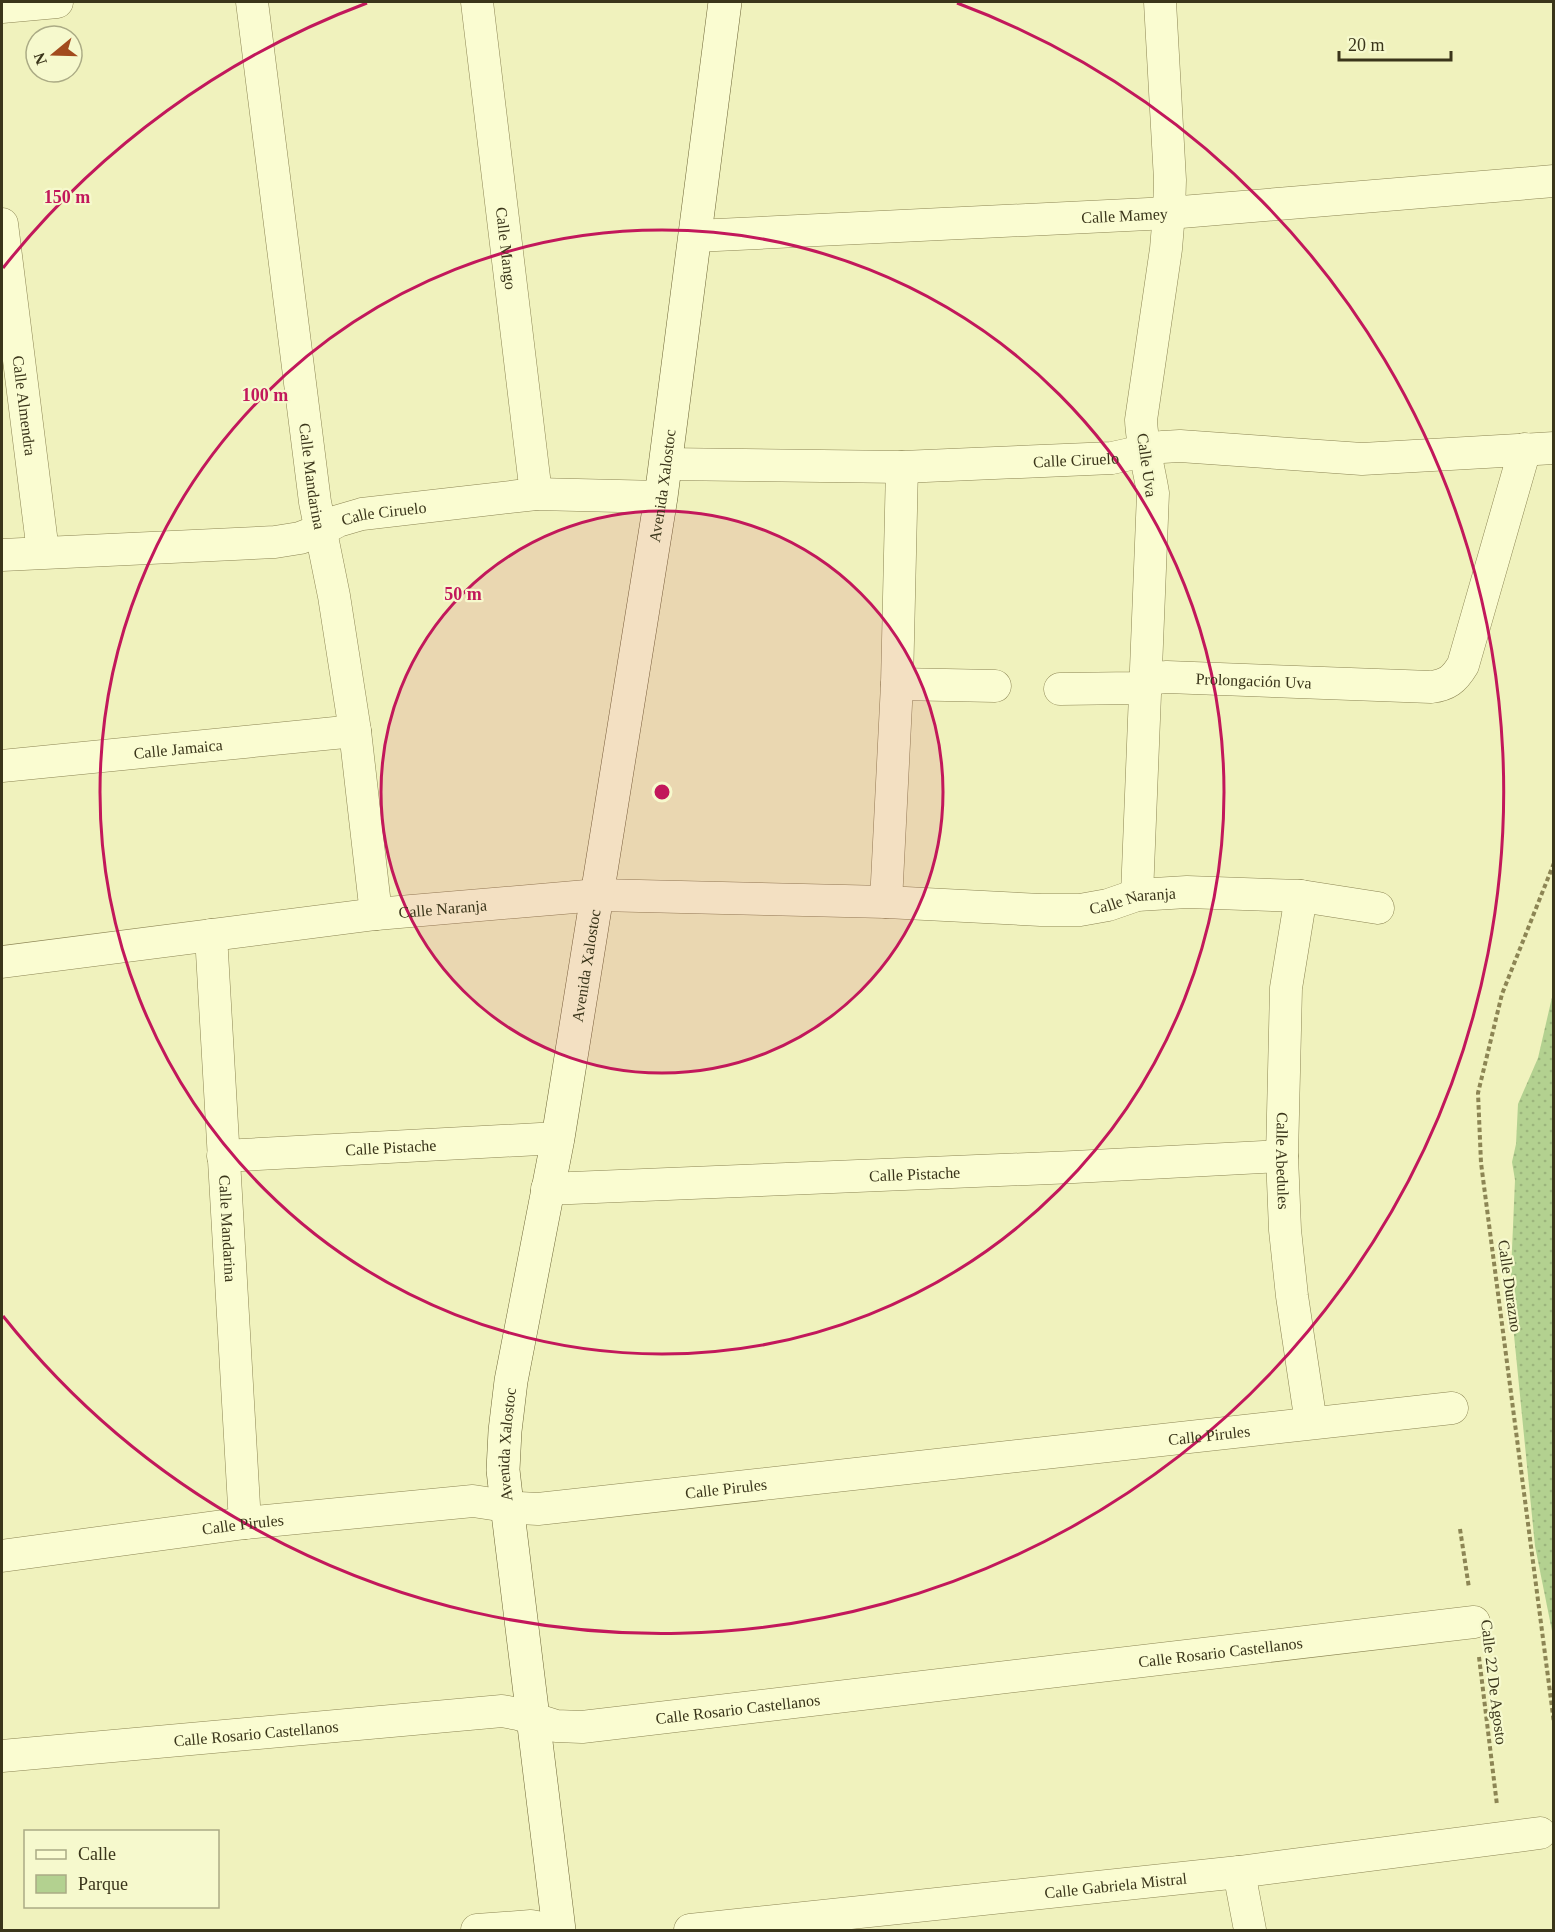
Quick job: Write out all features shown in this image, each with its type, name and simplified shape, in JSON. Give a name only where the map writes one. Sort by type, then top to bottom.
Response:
[{"type":"street","points":[[2,6],[57,2]]},
{"type":"street","name":"Calle Mandarina","points":[[252,2],[315,502],[334,596],[355,731],[376,914]]},
{"type":"street","name":"Calle Mango","points":[[477,2],[536,494]]},
{"type":"street","name":"Avenida Xalostoc","points":[[559,1930],[507,1505],[505,1431],[511,1381],[558,1138],[661,497],[725,2]]},
{"type":"street","name":"Calle Uva","points":[[1137,895],[1153,493],[1141,439],[1141,420],[1166,249],[1170,180],[1160,2]]},
{"type":"street","name":"Calle Mamey","points":[[695,236],[1169,213],[1554,181]]},
{"type":"street","name":"Calle Almendra","points":[[2,224],[43,552]]},
{"type":"street","name":"Calle Ciruelo","points":[[666,464],[902,467],[1112,458],[1180,446],[1362,459],[1539,448]]},
{"type":"street","name":"Prolongación Uva","points":[[1060,689],[1135,688],[1156,678],[1167,677],[1442,686],[1457,675],[1462,665],[1539,448]]},
{"type":"street","points":[[886,902],[897,684],[902,467]]},
{"type":"street","name":"Calle Ciruelo","points":[[2,555],[274,542],[300,538],[338,521],[362,514],[536,494],[661,497]]},
{"type":"street","points":[[897,684],[995,686]]},
{"type":"street","name":"Calle Jamaica","points":[[2,766],[355,731]]},
{"type":"street","name":"Calle Naranja","points":[[2,962],[376,914],[598,895],[886,902],[1080,910],[1108,905],[1137,895],[1187,892],[1301,896],[1378,908]]},
{"type":"street","name":"Calle Abedules","points":[[1301,896],[1286,988],[1282,1156],[1285,1230],[1292,1296],[1311,1423]]},
{"type":"street","name":"Calle Mandarina","points":[[211,935],[245,1523]]},
{"type":"street","name":"Calle Pistache","points":[[223,1156],[558,1138]]},
{"type":"street","name":"Calle Pistache","points":[[547,1189],[1282,1156]]},
{"type":"street","name":"Calle Pirules","points":[[2,1556],[245,1523],[473,1501],[538,1509],[1452,1408]]},
{"type":"street","name":"Calle Rosario Castellanos","points":[[2,1756],[502,1711],[556,1726],[582,1727],[1474,1622]]},
{"type":"street","name":"Calle Gabriela Mistral","points":[[690,1930],[1239,1872],[1540,1833]]},
{"type":"street","points":[[1239,1872],[1250,1930]]},
{"type":"street","points":[[477,1930],[531,1926],[553,1930]]},
{"type":"path","name":"Calle Durazno","points":[[1554,863],[1502,994],[1478,1093],[1481,1163],[1554,1723]]},
{"type":"path","name":"Calle 22 De Agosto","points":[[1460,1529],[1501,1838]]},
{"type":"green space","points":[[1553,993],[1553,1636],[1535,1546],[1510,1295],[1515,1180],[1512,1162],[1516,1144],[1518,1104],[1538,1058]]}]
